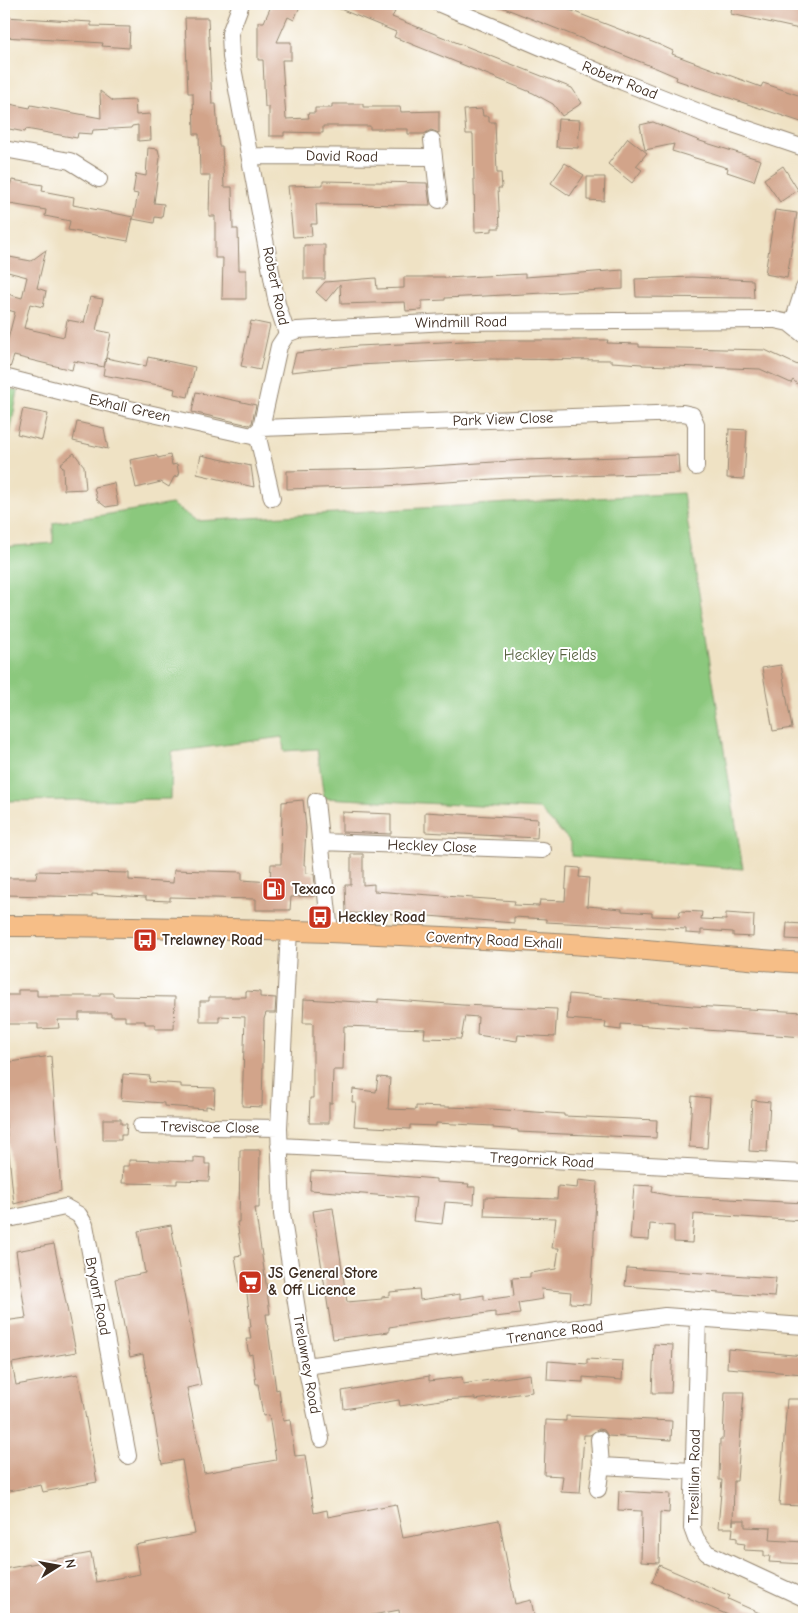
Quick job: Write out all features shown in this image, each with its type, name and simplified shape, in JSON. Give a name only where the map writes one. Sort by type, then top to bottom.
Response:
[{"type":"main road","name":"Coventry Road Exhall","points":[[4,926],[289,930],[557,943],[804,963]]},
{"type":"street","name":"Robert Road","points":[[241,4],[230,33],[230,48],[277,304],[287,334]]},
{"type":"street","name":"Robert Road","points":[[440,4],[623,82],[709,116],[804,148]]},
{"type":"street","name":"David Road","points":[[250,156],[433,148],[439,200]]},
{"type":"street","points":[[4,149],[70,161],[99,179]]},
{"type":"street","points":[[798,330],[804,288]]},
{"type":"street","name":"Windmill Road","points":[[287,334],[308,328],[495,321],[775,320],[798,330]]},
{"type":"street","points":[[272,498],[259,430],[279,346],[287,334]]},
{"type":"street","name":"Exhall Green","points":[[4,377],[245,436],[259,430]]},
{"type":"street","name":"Park View Close","points":[[259,430],[683,414],[692,415],[696,424],[696,467]]},
{"type":"street","points":[[316,801],[330,932]]},
{"type":"street","name":"Heckley Close","points":[[320,842],[543,850]]},
{"type":"street","name":"Trelawney Road","points":[[289,930],[279,1128],[282,1214],[306,1366],[321,1440]]},
{"type":"street","name":"Treviscoe Close","points":[[141,1126],[279,1128]]},
{"type":"street","name":"Tregorrick Road","points":[[279,1146],[804,1173]]},
{"type":"street","name":"Bryant Road","points":[[4,1220],[65,1207],[80,1215],[85,1225],[128,1456]]},
{"type":"street","name":"Trenance Road","points":[[306,1366],[666,1316],[804,1326]]},
{"type":"street","name":"Tresillian Road","points":[[698,1318],[692,1471],[692,1528],[696,1540],[707,1553],[804,1598]]},
{"type":"street","points":[[598,1489],[601,1466],[599,1439]]},
{"type":"street","points":[[601,1466],[692,1471]]},
{"type":"green space","points":[[4,388],[18,391],[4,465]]},
{"type":"green space","name":"Heckley Fields","points":[[683,493],[743,869],[571,856],[571,842],[539,809],[324,798],[317,749],[284,751],[282,737],[172,752],[171,799],[4,801],[4,547],[53,543],[53,523],[172,504],[197,521]]},
{"type":"building","points":[[272,4],[301,4],[294,20],[288,17],[277,42],[291,42],[291,60],[282,60],[286,119],[309,118],[308,113],[315,113],[315,108],[332,108],[332,104],[363,104],[363,107],[400,107],[401,112],[439,111],[439,133],[431,130],[424,134],[408,134],[408,129],[370,129],[370,126],[323,126],[323,133],[284,132],[284,136],[269,136],[269,107],[265,107],[263,60],[258,60],[258,22],[264,22]]},
{"type":"building","points":[[328,4],[376,4],[395,12],[392,17],[572,88],[582,103],[562,116],[553,104],[533,93],[394,37],[396,32]]},
{"type":"building","points":[[494,4],[554,4],[660,45],[673,51],[672,54],[761,87],[763,83],[804,97],[804,123],[676,80],[677,77],[656,68]]},
{"type":"building","points":[[732,4],[804,4],[804,30],[731,14]]},
{"type":"building","points":[[4,17],[91,22],[91,26],[130,27],[129,48],[102,46],[103,43],[4,37]]},
{"type":"building","points":[[185,18],[208,18],[212,104],[216,104],[219,146],[222,146],[224,187],[232,187],[233,229],[238,229],[239,270],[246,270],[246,299],[222,299],[223,258],[215,258],[215,216],[209,216],[210,175],[200,175],[199,134],[194,134],[193,93],[188,93]]},
{"type":"building","points":[[100,91],[113,101],[135,100],[136,115],[150,114],[151,140],[138,141],[138,125],[131,128],[93,130],[92,134],[78,133],[77,138],[26,129],[25,132],[4,128],[4,103],[30,108],[31,105],[101,118]]},
{"type":"building","points":[[482,109],[483,116],[489,116],[489,122],[495,122],[497,173],[501,173],[502,188],[498,188],[500,228],[492,228],[492,231],[475,232],[473,134],[466,134],[464,110]]},
{"type":"building","points":[[558,119],[580,120],[578,148],[556,147]]},
{"type":"building","points":[[653,122],[700,141],[761,160],[754,181],[727,172],[728,168],[672,151],[674,144],[645,150],[640,125]]},
{"type":"building","points":[[628,138],[647,153],[636,166],[642,170],[632,183],[608,164]]},
{"type":"building","points":[[148,148],[158,149],[160,158],[154,203],[164,204],[162,218],[155,217],[154,223],[133,219],[138,194],[133,193],[136,174],[146,176]]},
{"type":"building","points":[[565,163],[584,175],[570,196],[551,183]]},
{"type":"building","points":[[783,166],[798,190],[780,202],[764,179]]},
{"type":"building","points":[[587,177],[605,177],[604,201],[587,200]]},
{"type":"building","points":[[12,180],[43,185],[42,191],[74,197],[73,205],[133,217],[128,241],[68,230],[70,221],[45,216],[46,210],[4,203],[4,184],[10,185]]},
{"type":"building","points":[[323,181],[427,183],[430,205],[316,204],[317,224],[311,224],[312,236],[293,237],[288,186],[323,185]]},
{"type":"building","points":[[775,210],[797,213],[787,278],[765,274]]},
{"type":"building","points":[[304,245],[325,245],[325,279],[304,279]]},
{"type":"building","points":[[46,250],[37,288],[46,291],[43,307],[30,304],[24,328],[64,337],[67,320],[84,323],[90,297],[103,299],[96,330],[111,333],[104,367],[74,361],[72,370],[14,356],[10,368],[4,367],[4,338],[8,339],[15,312],[4,309],[4,293],[22,298],[27,277],[4,271],[4,256],[31,261]]},
{"type":"building","points":[[623,270],[623,289],[445,298],[445,300],[422,301],[422,310],[406,311],[405,302],[341,304],[340,284],[326,301],[316,292],[325,282],[376,278],[377,289],[404,288],[404,277],[445,278],[525,274],[525,277]]},
{"type":"building","points":[[692,277],[753,280],[754,298],[636,297],[635,279]]},
{"type":"building","points":[[251,321],[270,325],[260,370],[241,366]]},
{"type":"building","points":[[486,340],[608,340],[607,343],[639,344],[639,347],[765,350],[804,368],[804,390],[793,380],[791,383],[760,369],[642,365],[612,362],[612,360],[485,359],[357,365],[291,372],[296,353],[358,346]]},
{"type":"building","points":[[148,357],[195,367],[188,397],[174,394],[175,389],[164,386],[103,375],[106,358],[146,366]]},
{"type":"building","points":[[196,392],[256,405],[252,423],[249,425],[192,412]]},
{"type":"building","points":[[23,409],[48,414],[42,440],[17,434]]},
{"type":"building","points":[[77,422],[104,428],[108,449],[73,441]]},
{"type":"building","points":[[729,429],[747,430],[744,479],[727,478]]},
{"type":"building","points":[[74,453],[84,466],[86,489],[64,490],[63,467],[60,464]]},
{"type":"building","points":[[156,455],[158,458],[170,455],[172,465],[177,464],[179,476],[174,477],[169,487],[161,482],[136,488],[130,460]]},
{"type":"building","points":[[201,455],[251,466],[254,487],[197,474]]},
{"type":"building","points":[[678,455],[679,473],[509,478],[385,486],[287,489],[287,471],[384,469],[526,460]]},
{"type":"building","points":[[114,483],[118,505],[106,507],[97,500],[94,487]]},
{"type":"building","points":[[781,665],[792,728],[773,731],[762,668]]},
{"type":"building","points":[[303,800],[306,828],[304,865],[306,865],[306,873],[314,874],[316,896],[291,897],[290,910],[256,910],[256,899],[170,897],[170,901],[146,900],[146,897],[92,894],[92,897],[6,895],[6,878],[36,878],[37,871],[129,873],[129,880],[173,883],[174,870],[242,872],[242,880],[270,882],[271,864],[281,864],[282,802]]},
{"type":"building","points":[[342,812],[391,814],[391,834],[342,832]]},
{"type":"building","points":[[425,812],[538,819],[537,838],[425,832]]},
{"type":"building","points":[[351,854],[363,854],[363,885],[374,884],[374,891],[515,901],[514,905],[539,906],[540,900],[565,901],[567,867],[580,868],[579,877],[589,878],[587,906],[652,913],[652,916],[679,917],[680,911],[702,912],[701,919],[726,920],[726,913],[754,915],[753,937],[733,936],[733,932],[701,930],[701,934],[686,933],[686,929],[546,922],[546,919],[514,917],[514,923],[404,914],[346,913],[345,885],[351,885]]},
{"type":"building","points":[[787,923],[804,924],[804,940],[786,939]]},
{"type":"building","points":[[18,990],[37,990],[37,996],[100,996],[100,993],[113,993],[113,996],[175,997],[174,1029],[155,1029],[155,1024],[145,1024],[145,1021],[125,1021],[125,1016],[111,1016],[111,1013],[79,1013],[79,1020],[58,1020],[59,1028],[38,1029],[38,1024],[4,1024],[4,995],[18,995]]},
{"type":"building","points":[[246,991],[260,992],[260,997],[276,998],[275,1013],[266,1013],[264,1019],[262,1107],[242,1106],[245,1017],[219,1016],[219,1022],[200,1022],[200,1001],[209,1001],[209,997],[246,997]]},
{"type":"building","points":[[569,994],[693,1006],[804,1012],[804,1037],[621,1024],[621,1030],[605,1028],[606,1022],[567,1019]]},
{"type":"building","points":[[304,999],[378,1003],[378,999],[557,1009],[555,1037],[518,1035],[517,1041],[477,1035],[478,1017],[465,1016],[461,1039],[424,1038],[425,1029],[344,1026],[343,1070],[333,1070],[332,1103],[329,1103],[329,1123],[309,1123],[310,1098],[313,1098],[313,1023],[303,1023]]},
{"type":"building","points":[[51,1056],[61,1191],[14,1204],[4,1106],[4,1063]]},
{"type":"building","points":[[123,1074],[150,1076],[149,1082],[181,1084],[181,1087],[215,1088],[214,1107],[206,1106],[206,1109],[164,1106],[164,1103],[121,1100]]},
{"type":"building","points":[[378,1077],[390,1078],[388,1109],[416,1110],[416,1106],[477,1108],[564,1114],[564,1116],[657,1120],[656,1138],[518,1132],[518,1130],[493,1128],[493,1126],[436,1123],[436,1126],[410,1125],[410,1129],[354,1126],[356,1102],[352,1102],[353,1089],[376,1092]]},
{"type":"building","points":[[692,1096],[710,1098],[707,1148],[689,1147]]},
{"type":"building","points":[[752,1100],[770,1102],[767,1152],[749,1151]]},
{"type":"building","points":[[103,1119],[121,1119],[121,1124],[127,1124],[126,1135],[121,1135],[121,1140],[103,1140]]},
{"type":"building","points":[[240,1150],[260,1150],[259,1208],[255,1208],[270,1314],[266,1314],[276,1390],[279,1389],[283,1421],[290,1420],[295,1456],[305,1455],[314,1513],[327,1510],[328,1517],[396,1504],[403,1538],[499,1520],[515,1604],[531,1600],[535,1619],[400,1619],[399,1610],[352,1619],[4,1619],[4,1569],[91,1553],[96,1582],[140,1574],[135,1545],[195,1534],[182,1460],[162,1464],[143,1354],[130,1357],[115,1279],[145,1273],[138,1231],[171,1225],[201,1385],[187,1388],[204,1473],[276,1460],[269,1415],[263,1416],[252,1354],[249,1355],[246,1339],[251,1339],[249,1327],[251,1327],[246,1286],[240,1287],[235,1256],[242,1255],[237,1222],[239,1222]]},
{"type":"building","points":[[194,1157],[205,1158],[205,1164],[210,1164],[209,1181],[177,1180],[177,1184],[122,1183],[123,1166],[129,1166],[129,1160],[194,1162]]},
{"type":"building","points":[[311,1171],[376,1174],[436,1179],[436,1182],[469,1184],[468,1187],[475,1187],[474,1204],[445,1202],[442,1224],[413,1221],[416,1198],[310,1190]]},
{"type":"building","points":[[578,1180],[597,1182],[590,1304],[570,1303],[571,1292],[541,1289],[543,1299],[518,1303],[520,1314],[495,1317],[495,1312],[441,1319],[389,1327],[389,1332],[333,1339],[313,1211],[333,1208],[347,1302],[382,1299],[382,1297],[390,1296],[390,1292],[419,1289],[420,1300],[460,1294],[460,1299],[484,1295],[484,1300],[514,1296],[512,1278],[530,1277],[530,1273],[556,1269],[559,1248],[552,1248],[556,1218],[484,1216],[485,1197],[557,1199],[558,1186],[577,1188]]},
{"type":"building","points":[[634,1185],[653,1186],[652,1192],[672,1196],[804,1203],[804,1221],[694,1214],[692,1243],[674,1242],[674,1226],[650,1224],[649,1240],[630,1239]]},
{"type":"building","points":[[54,1244],[76,1352],[12,1363],[16,1385],[78,1374],[97,1482],[43,1492],[41,1485],[4,1492],[4,1321],[26,1318],[16,1251]]},
{"type":"building","points":[[627,1268],[776,1278],[774,1297],[625,1286]]},
{"type":"building","points":[[654,1344],[673,1345],[671,1393],[652,1393]]},
{"type":"building","points":[[728,1349],[804,1356],[804,1374],[727,1368]]},
{"type":"building","points":[[587,1359],[623,1361],[622,1380],[583,1377],[583,1382],[547,1380],[548,1361],[587,1364]]},
{"type":"building","points":[[530,1374],[532,1392],[475,1400],[475,1398],[441,1400],[400,1406],[399,1400],[344,1409],[342,1391],[429,1376],[429,1381],[462,1377],[463,1384]]},
{"type":"building","points":[[725,1392],[744,1392],[737,1481],[734,1481],[733,1520],[745,1520],[745,1527],[771,1528],[770,1540],[804,1542],[804,1564],[769,1562],[770,1556],[764,1556],[764,1551],[744,1550],[745,1544],[737,1543],[737,1538],[732,1537],[733,1528],[718,1528],[722,1480],[719,1480],[720,1439],[723,1439]]},
{"type":"building","points":[[787,1399],[804,1399],[800,1492],[802,1492],[802,1506],[779,1505]]},
{"type":"building","points":[[566,1416],[672,1421],[671,1440],[608,1436],[604,1430],[599,1429],[590,1435],[584,1435],[580,1493],[561,1492],[563,1476],[544,1475],[546,1420],[566,1421]]},
{"type":"building","points":[[619,1491],[670,1494],[669,1513],[660,1512],[659,1563],[641,1562],[642,1511],[618,1510]]},
{"type":"building","points":[[659,1565],[730,1596],[728,1599],[773,1619],[726,1619],[728,1615],[652,1582]]},
{"type":"place","name":"Texaco","points":[[274,889]]},
{"type":"place","name":"Heckley Road","points":[[320,917]]},
{"type":"place","name":"Trelawney Road","points":[[145,940]]},
{"type":"place","name":"JS General Store & Off Licence","points":[[250,1282]]}]
